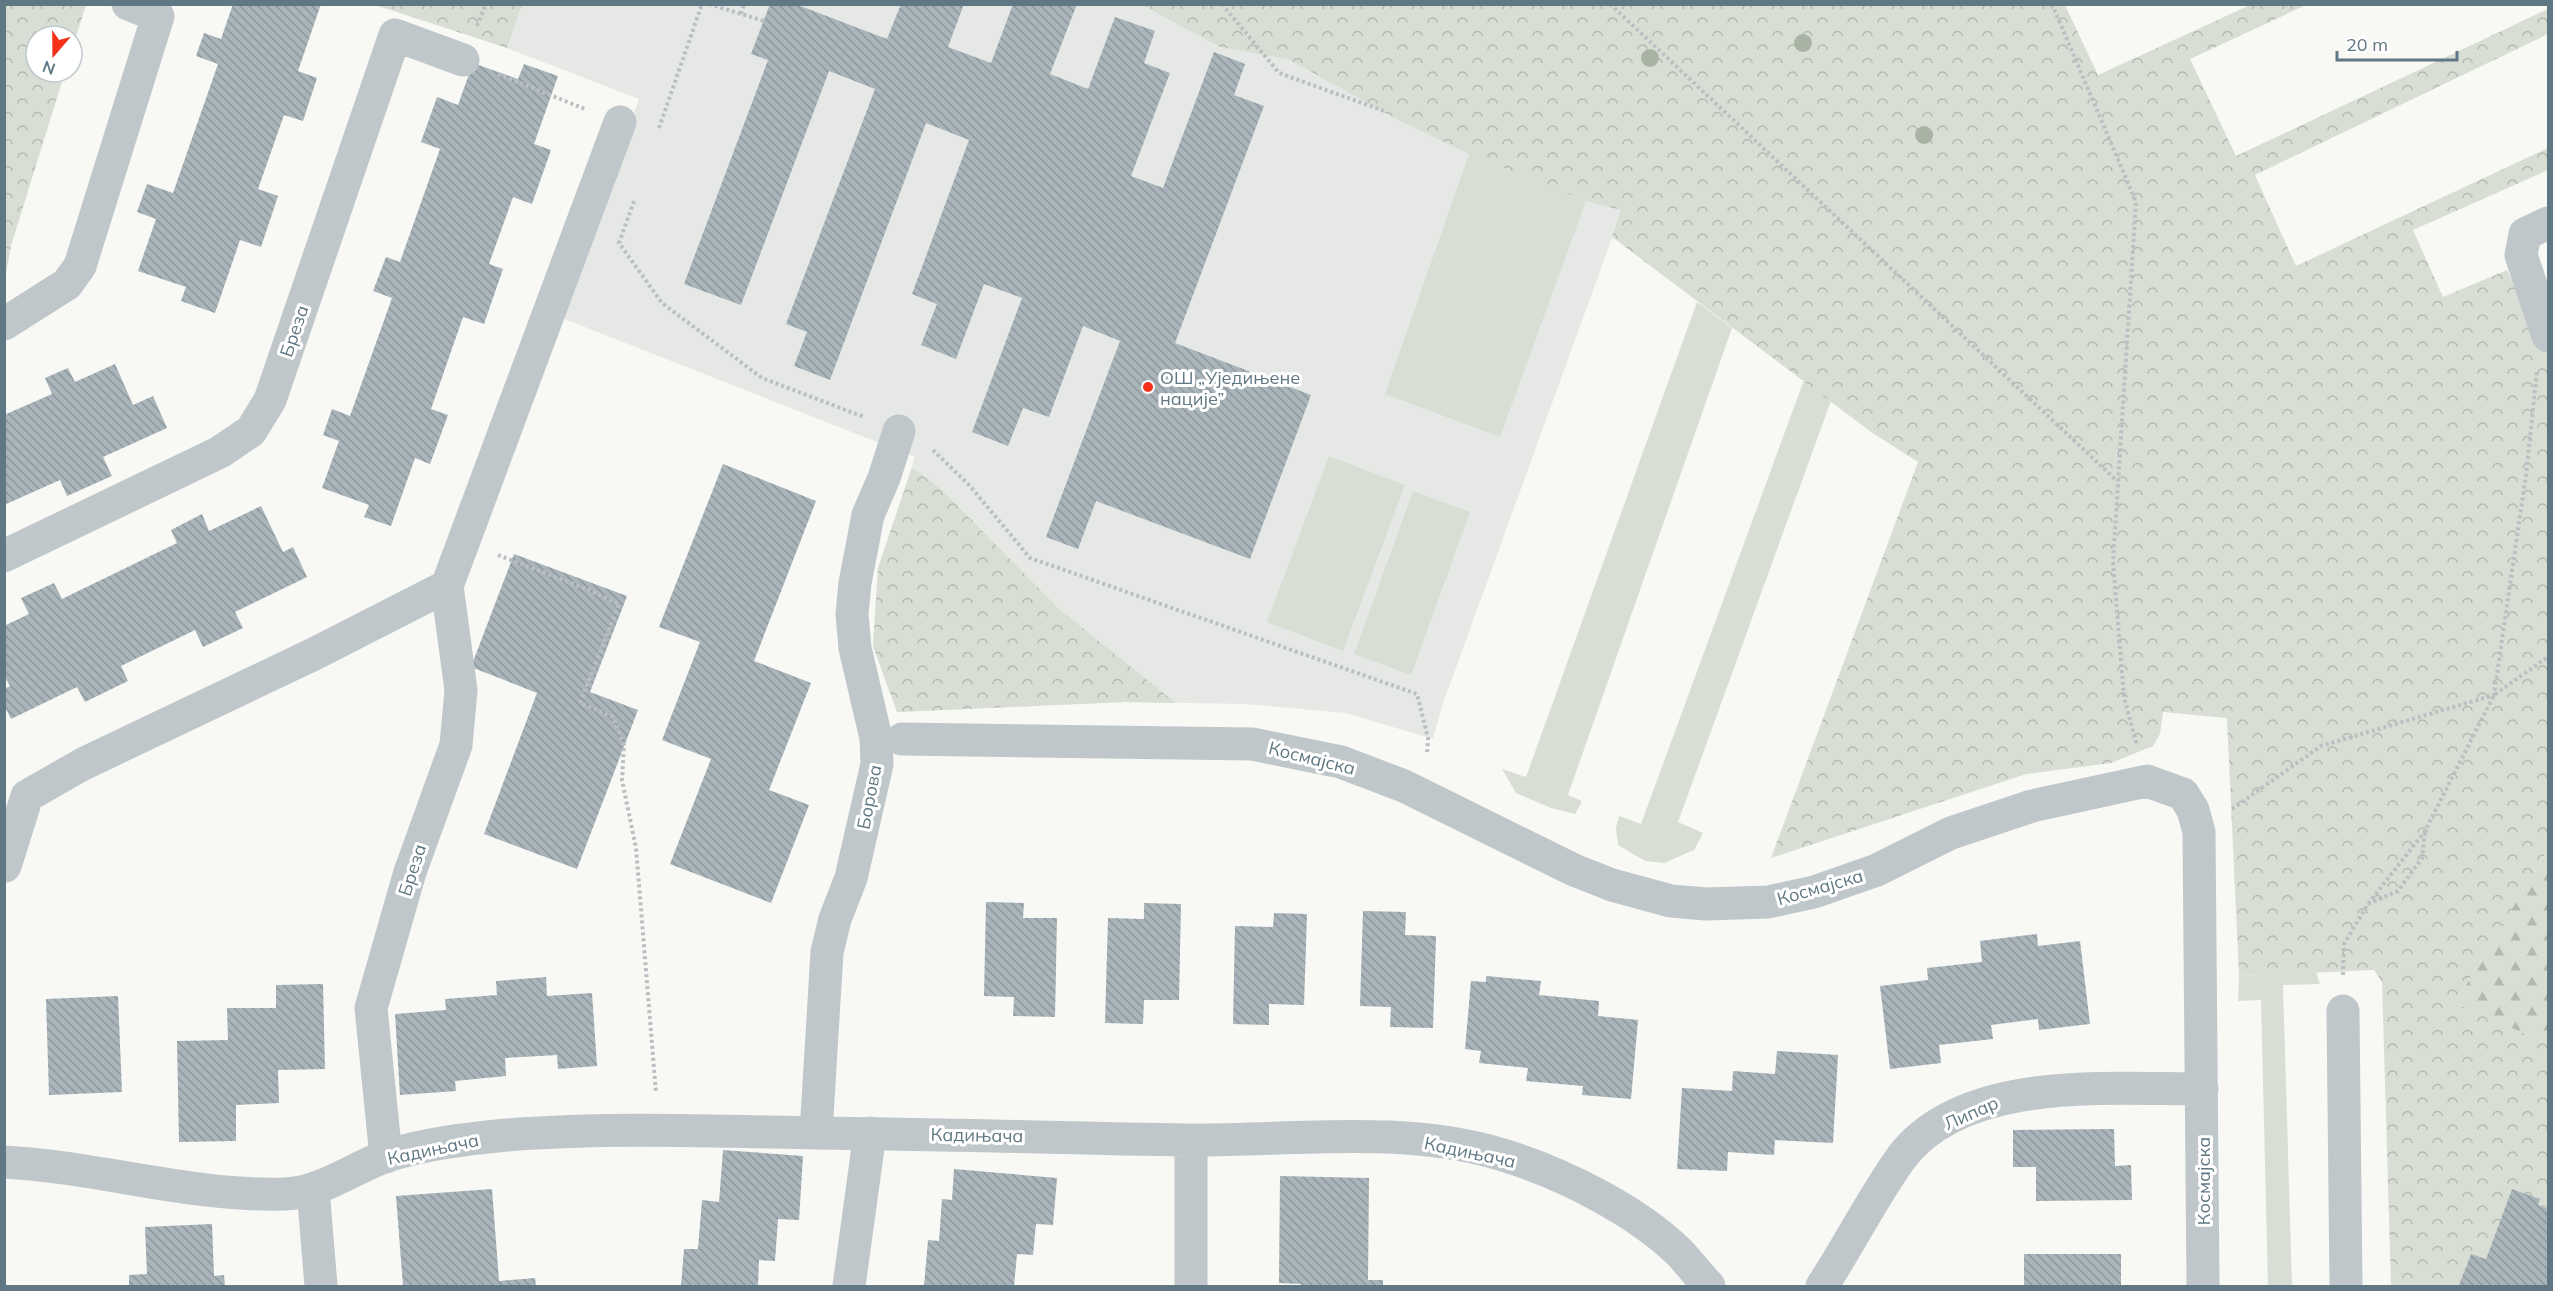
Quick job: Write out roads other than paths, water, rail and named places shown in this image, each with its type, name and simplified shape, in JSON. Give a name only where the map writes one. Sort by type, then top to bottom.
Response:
[{"type":"street","points":[[4,324],[66,284],[80,266],[158,16],[128,4]]},
{"type":"street","name":"Бреза","points":[[4,556],[220,452],[251,431],[270,400],[395,35],[463,60]]},
{"type":"street","name":"Бреза","points":[[386,1156],[371,1008],[410,872],[456,745],[461,690],[447,586],[620,122]]},
{"type":"street","points":[[2537,228],[2521,255],[2545,330]]},
{"type":"street","name":"Борова","points":[[816,1133],[827,952],[835,920],[851,878],[877,764],[876,738],[855,648],[852,614],[855,583],[868,515],[884,478],[899,431]]},
{"type":"street","points":[[5,866],[27,796],[83,764],[314,654],[447,586]]},
{"type":"street","name":"Космајска","points":[[902,739],[1252,744],[1341,762],[1418,794],[1574,870],[1612,885],[1671,901],[1706,904],[1768,902],[1814,892],[1877,870],[1951,833],[2032,806],[2147,781],[2166,786],[2183,794],[2193,810],[2199,832],[2203,1287]]},
{"type":"street","points":[[2343,1011],[2346,1287]]},
{"type":"street","name":"Липар","points":[[1822,1287],[1902,1158],[1921,1138],[1946,1122],[1981,1105],[2017,1095],[2065,1089],[2202,1089]]},
{"type":"street","name":"Кадињача","points":[[4,1162],[186,1188],[255,1194],[292,1194],[313,1189],[386,1156],[446,1142],[507,1135],[659,1129],[1191,1140],[1368,1137],[1437,1142],[1503,1155],[1571,1182],[1628,1212],[1678,1251],[1709,1287]]},
{"type":"street","points":[[849,1287],[870,1133]]},
{"type":"street","points":[[1191,1140],[1191,1287]]},
{"type":"street","points":[[313,1189],[321,1287]]},
{"type":"place","name":"ОШ „Уједињене нације”","points":[[1148,387]]}]
